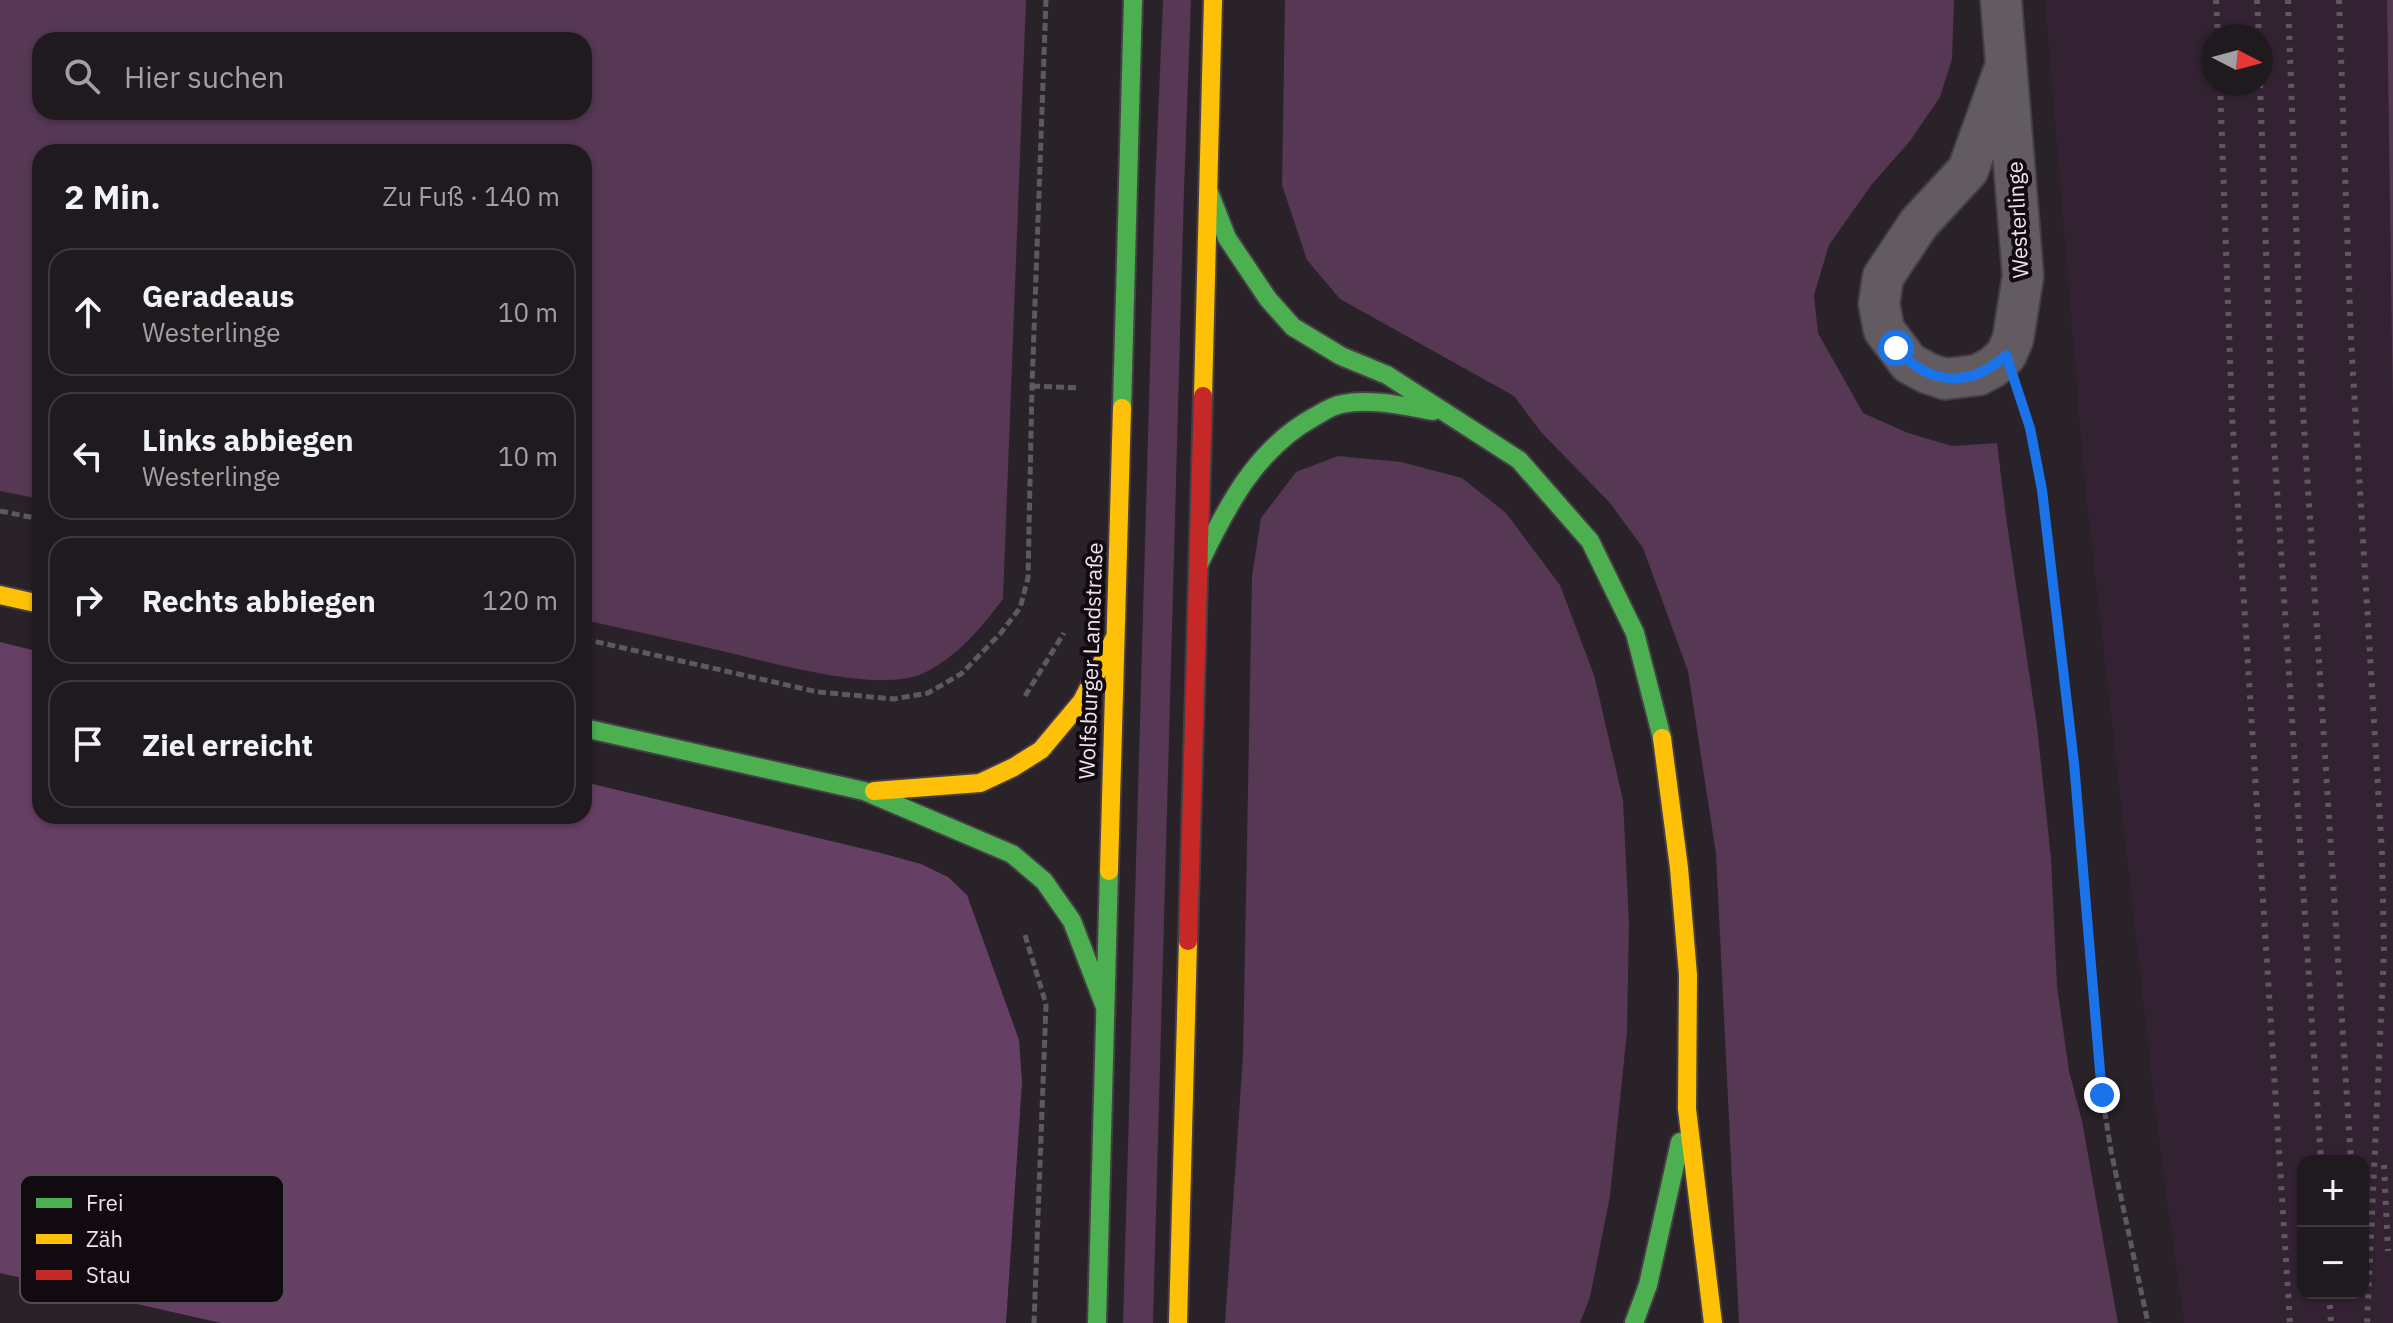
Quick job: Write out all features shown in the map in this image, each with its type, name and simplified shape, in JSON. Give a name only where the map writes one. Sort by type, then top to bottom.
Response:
[{"type":"main road","name":"Wolfsburger Landstraße","points":[[1097,1323],[1133,0]]},
{"type":"main road","points":[[1178,1323],[1213,0]]},
{"type":"main road","points":[[1209,192],[1227,238],[1268,299],[1293,327],[1341,356],[1387,375],[1519,460],[1590,541],[1635,633],[1665,750],[1677,853],[1688,975],[1687,1109],[1713,1323]]},
{"type":"main road","points":[[1199,564],[1224,513],[1247,478],[1274,445],[1305,420],[1341,404],[1383,404],[1444,413]]},
{"type":"main road","points":[[0,595],[32,602]]},
{"type":"main road","points":[[864,791],[980,783],[1014,767],[1041,750],[1082,701],[1114,639]]},
{"type":"main road","points":[[592,730],[864,791],[1012,854],[1044,881],[1072,921],[1105,1007]]},
{"type":"main road","points":[[1634,1323],[1648,1285],[1687,1109]]},
{"type":"street","name":"Westerlinge","points":[[2001,0],[2023,276],[2013,339],[2006,355],[1978,375],[1945,379],[1909,363],[1884,330],[1879,304],[1883,277],[1919,223],[1968,170],[2006,65]]},
{"type":"path","points":[[592,641],[818,692],[894,699],[928,693],[961,674],[1000,634],[1020,608],[1028,578],[1046,0]]},
{"type":"path","points":[[2006,355],[2030,428],[2042,490],[2074,763],[2102,1095],[2148,1323]]},
{"type":"path","points":[[0,511],[32,517]]},
{"type":"shaded area","points":[[0,0],[1026,0],[1003,599],[977,631],[936,667],[905,679],[854,678],[798,669],[592,622],[592,144],[32,144],[32,497],[0,491]]},
{"type":"shaded area","points":[[1163,0],[1191,0],[1153,1323],[1123,1323],[1155,189]]},
{"type":"shaded area","points":[[1285,0],[1954,0],[1952,59],[1940,97],[1829,245],[1814,295],[1818,333],[1863,413],[1908,433],[1952,446],[1997,443],[2037,726],[2051,858],[2057,986],[2069,1071],[2082,1121],[2118,1323],[1739,1323],[1716,854],[1688,671],[1643,548],[1610,503],[1541,432],[1514,396],[1340,299],[1307,260],[1282,185]]},
{"type":"shaded area","points":[[2045,0],[2387,0],[2393,418],[2393,1323],[2184,1323],[2159,1141],[2084,476]]},
{"type":"shaded area","points":[[2387,0],[2393,0],[2393,418]]},
{"type":"shaded area","points":[[1338,456],[1401,462],[1462,478],[1506,513],[1560,585],[1594,675],[1623,800],[1629,924],[1627,1032],[1610,1196],[1590,1297],[1580,1323],[1225,1323],[1243,1055],[1252,576],[1261,518],[1296,472]]},
{"type":"shaded area","points":[[0,642],[32,650],[32,824],[592,824],[592,784],[881,853],[921,864],[948,877],[967,895],[1019,1040],[1022,1082],[1006,1323],[221,1323],[133,1303],[284,1303],[284,1175],[20,1175],[20,1278],[0,1273]]},
{"type":"railway","points":[[2216,0],[2217,24]]},
{"type":"railway","points":[[2257,0],[2258,24]]},
{"type":"railway","points":[[2288,0],[2303,411],[2351,1155]]},
{"type":"railway","points":[[2339,0],[2351,340],[2382,854],[2384,952],[2367,1323]]},
{"type":"railway","points":[[2220,96],[2232,414],[2290,1323]]},
{"type":"railway","points":[[2260,96],[2272,414],[2321,1155]]},
{"type":"railway","points":[[2384,1165],[2388,1251]]},
{"type":"railway","points":[[2329,1299],[2331,1323]]},
{"type":"traffic: fast","points":[[1122,408],[1133,0]]},
{"type":"traffic: fast","points":[[1209,192],[1227,238],[1268,299],[1293,327],[1341,356],[1387,375],[1519,460],[1590,541],[1635,633],[1662,738]]},
{"type":"traffic: fast","points":[[1199,564],[1245,481],[1276,445],[1294,430],[1331,408],[1353,402],[1388,403],[1433,411]]},
{"type":"traffic: fast","points":[[592,730],[864,791],[1012,854],[1044,881],[1072,921],[1105,1007]]},
{"type":"traffic: fast","points":[[1097,1323],[1109,871]]},
{"type":"traffic: fast","points":[[1634,1323],[1648,1285],[1680,1142]]},
{"type":"traffic: slow","points":[[1203,396],[1213,0]]},
{"type":"traffic: slow","points":[[1109,871],[1122,408]]},
{"type":"traffic: slow","points":[[0,595],[32,602]]},
{"type":"traffic: slow","points":[[874,791],[980,783],[1041,750],[1082,701],[1114,639]]},
{"type":"traffic: slow","points":[[1662,738],[1679,868],[1688,975],[1687,1109],[1713,1323]]},
{"type":"traffic: slow","points":[[1178,1323],[1188,941]]},
{"type":"traffic: jam","points":[[1188,941],[1203,396]]},
{"type":"route","points":[[1896,348],[1909,363],[1945,379],[1978,375],[2006,355],[2030,428],[2042,490],[2074,763],[2102,1095]]}]
